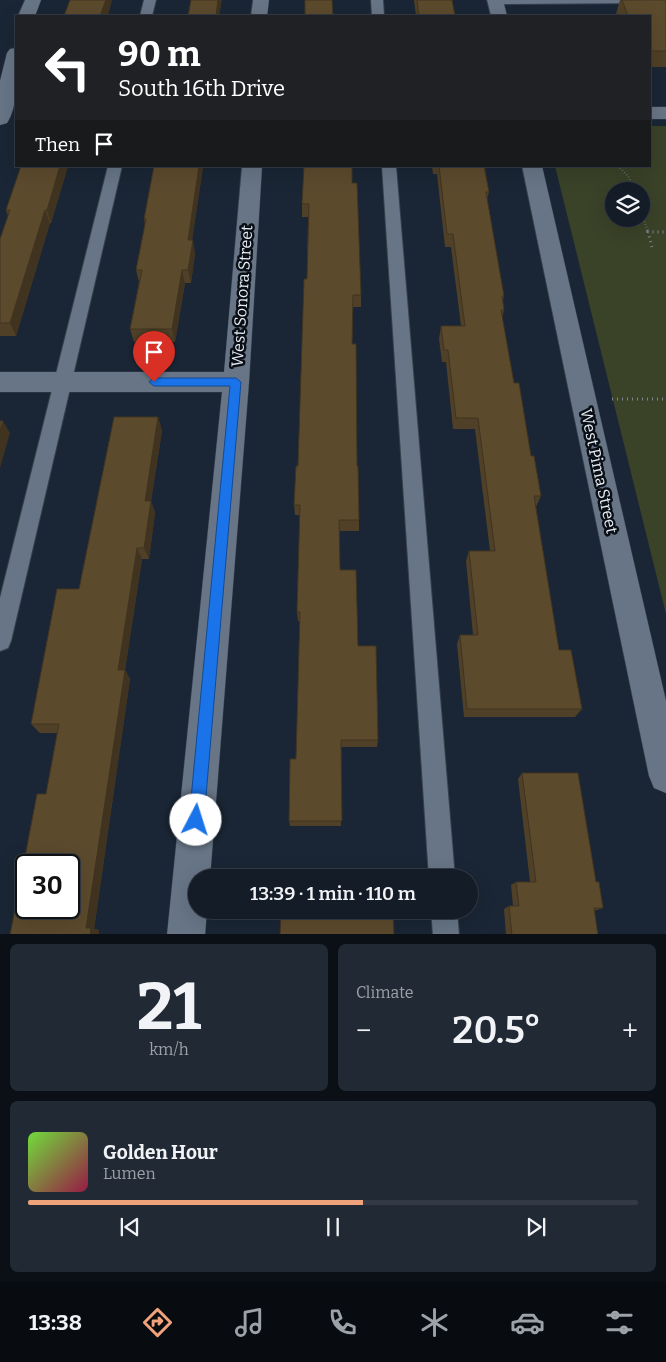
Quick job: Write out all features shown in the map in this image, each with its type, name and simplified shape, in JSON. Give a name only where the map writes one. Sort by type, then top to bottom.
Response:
[{"type":"street","points":[[26,15],[33,0]]},
{"type":"street","points":[[259,15],[261,0]]},
{"type":"street","points":[[4,117],[15,58]]},
{"type":"street","points":[[651,113],[666,113]]},
{"type":"street","name":"West Sonora Street","points":[[186,934],[236,382],[252,167]]},
{"type":"street","name":"West Pima Street","points":[[532,167],[666,776]]},
{"type":"street","points":[[0,382],[236,382]]},
{"type":"lane","points":[[146,15],[150,0]]},
{"type":"lane","points":[[377,0],[378,15]]},
{"type":"lane","points":[[496,6],[651,0]]},
{"type":"lane","points":[[0,641],[115,167]]},
{"type":"lane","points":[[389,167],[441,869]]},
{"type":"lane","points":[[445,919],[446,934]]},
{"type":"path","points":[[619,167],[630,177],[631,182]]},
{"type":"path","points":[[646,227],[652,247]]},
{"type":"path","points":[[648,232],[666,232]]},
{"type":"path","points":[[608,399],[666,399]]},
{"type":"green space","points":[[651,126],[666,126],[666,614],[555,167],[651,167]]},
{"type":"building","points":[[70,0],[106,0],[100,15],[64,15]]},
{"type":"building","points":[[191,0],[218,0],[216,15],[188,15]]},
{"type":"building","points":[[305,0],[332,0],[333,15],[305,15]]},
{"type":"building","points":[[417,0],[452,0],[455,15],[419,15]]},
{"type":"building","points":[[622,0],[666,0],[666,51],[651,51],[651,15],[628,15]]},
{"type":"building","points":[[21,167],[60,167],[10,323],[0,323],[0,239],[10,210],[6,210]]},
{"type":"building","points":[[154,167],[199,167],[188,240],[193,240],[188,270],[182,270],[172,329],[130,329],[142,270],[136,270],[146,219],[144,219]]},
{"type":"building","points":[[304,167],[352,167],[352,183],[357,183],[361,295],[353,295],[352,344],[356,344],[359,520],[339,520],[340,570],[356,570],[358,646],[376,646],[378,740],[341,740],[342,821],[289,821],[290,759],[296,759],[300,612],[297,612],[300,505],[294,505],[296,466],[298,466],[304,279],[307,279],[309,204],[302,204]]},
{"type":"building","points":[[439,167],[484,167],[489,192],[486,192],[504,296],[502,296],[504,310],[501,310],[514,383],[519,383],[531,456],[534,456],[541,496],[534,496],[559,650],[571,650],[582,709],[467,709],[460,635],[478,635],[469,551],[495,551],[478,418],[456,418],[448,350],[444,350],[441,326],[465,326],[453,234],[447,234]]},
{"type":"building","points":[[114,417],[158,417],[145,501],[151,501],[144,548],[137,548],[118,670],[125,670],[86,928],[91,928],[90,934],[10,934],[15,909],[15,919],[80,919],[80,854],[26,854],[37,794],[46,794],[59,724],[31,724],[57,589],[79,589]]},
{"type":"building","points":[[0,421],[3,421],[0,432]]},
{"type":"building","points":[[522,773],[578,773],[596,882],[599,882],[603,908],[594,908],[598,934],[512,934],[509,906],[519,906],[516,882],[536,882]]},
{"type":"building","points":[[281,919],[393,919],[394,934],[280,934]]},
{"type":"route","points":[[154,382],[236,382],[196,820]]}]
